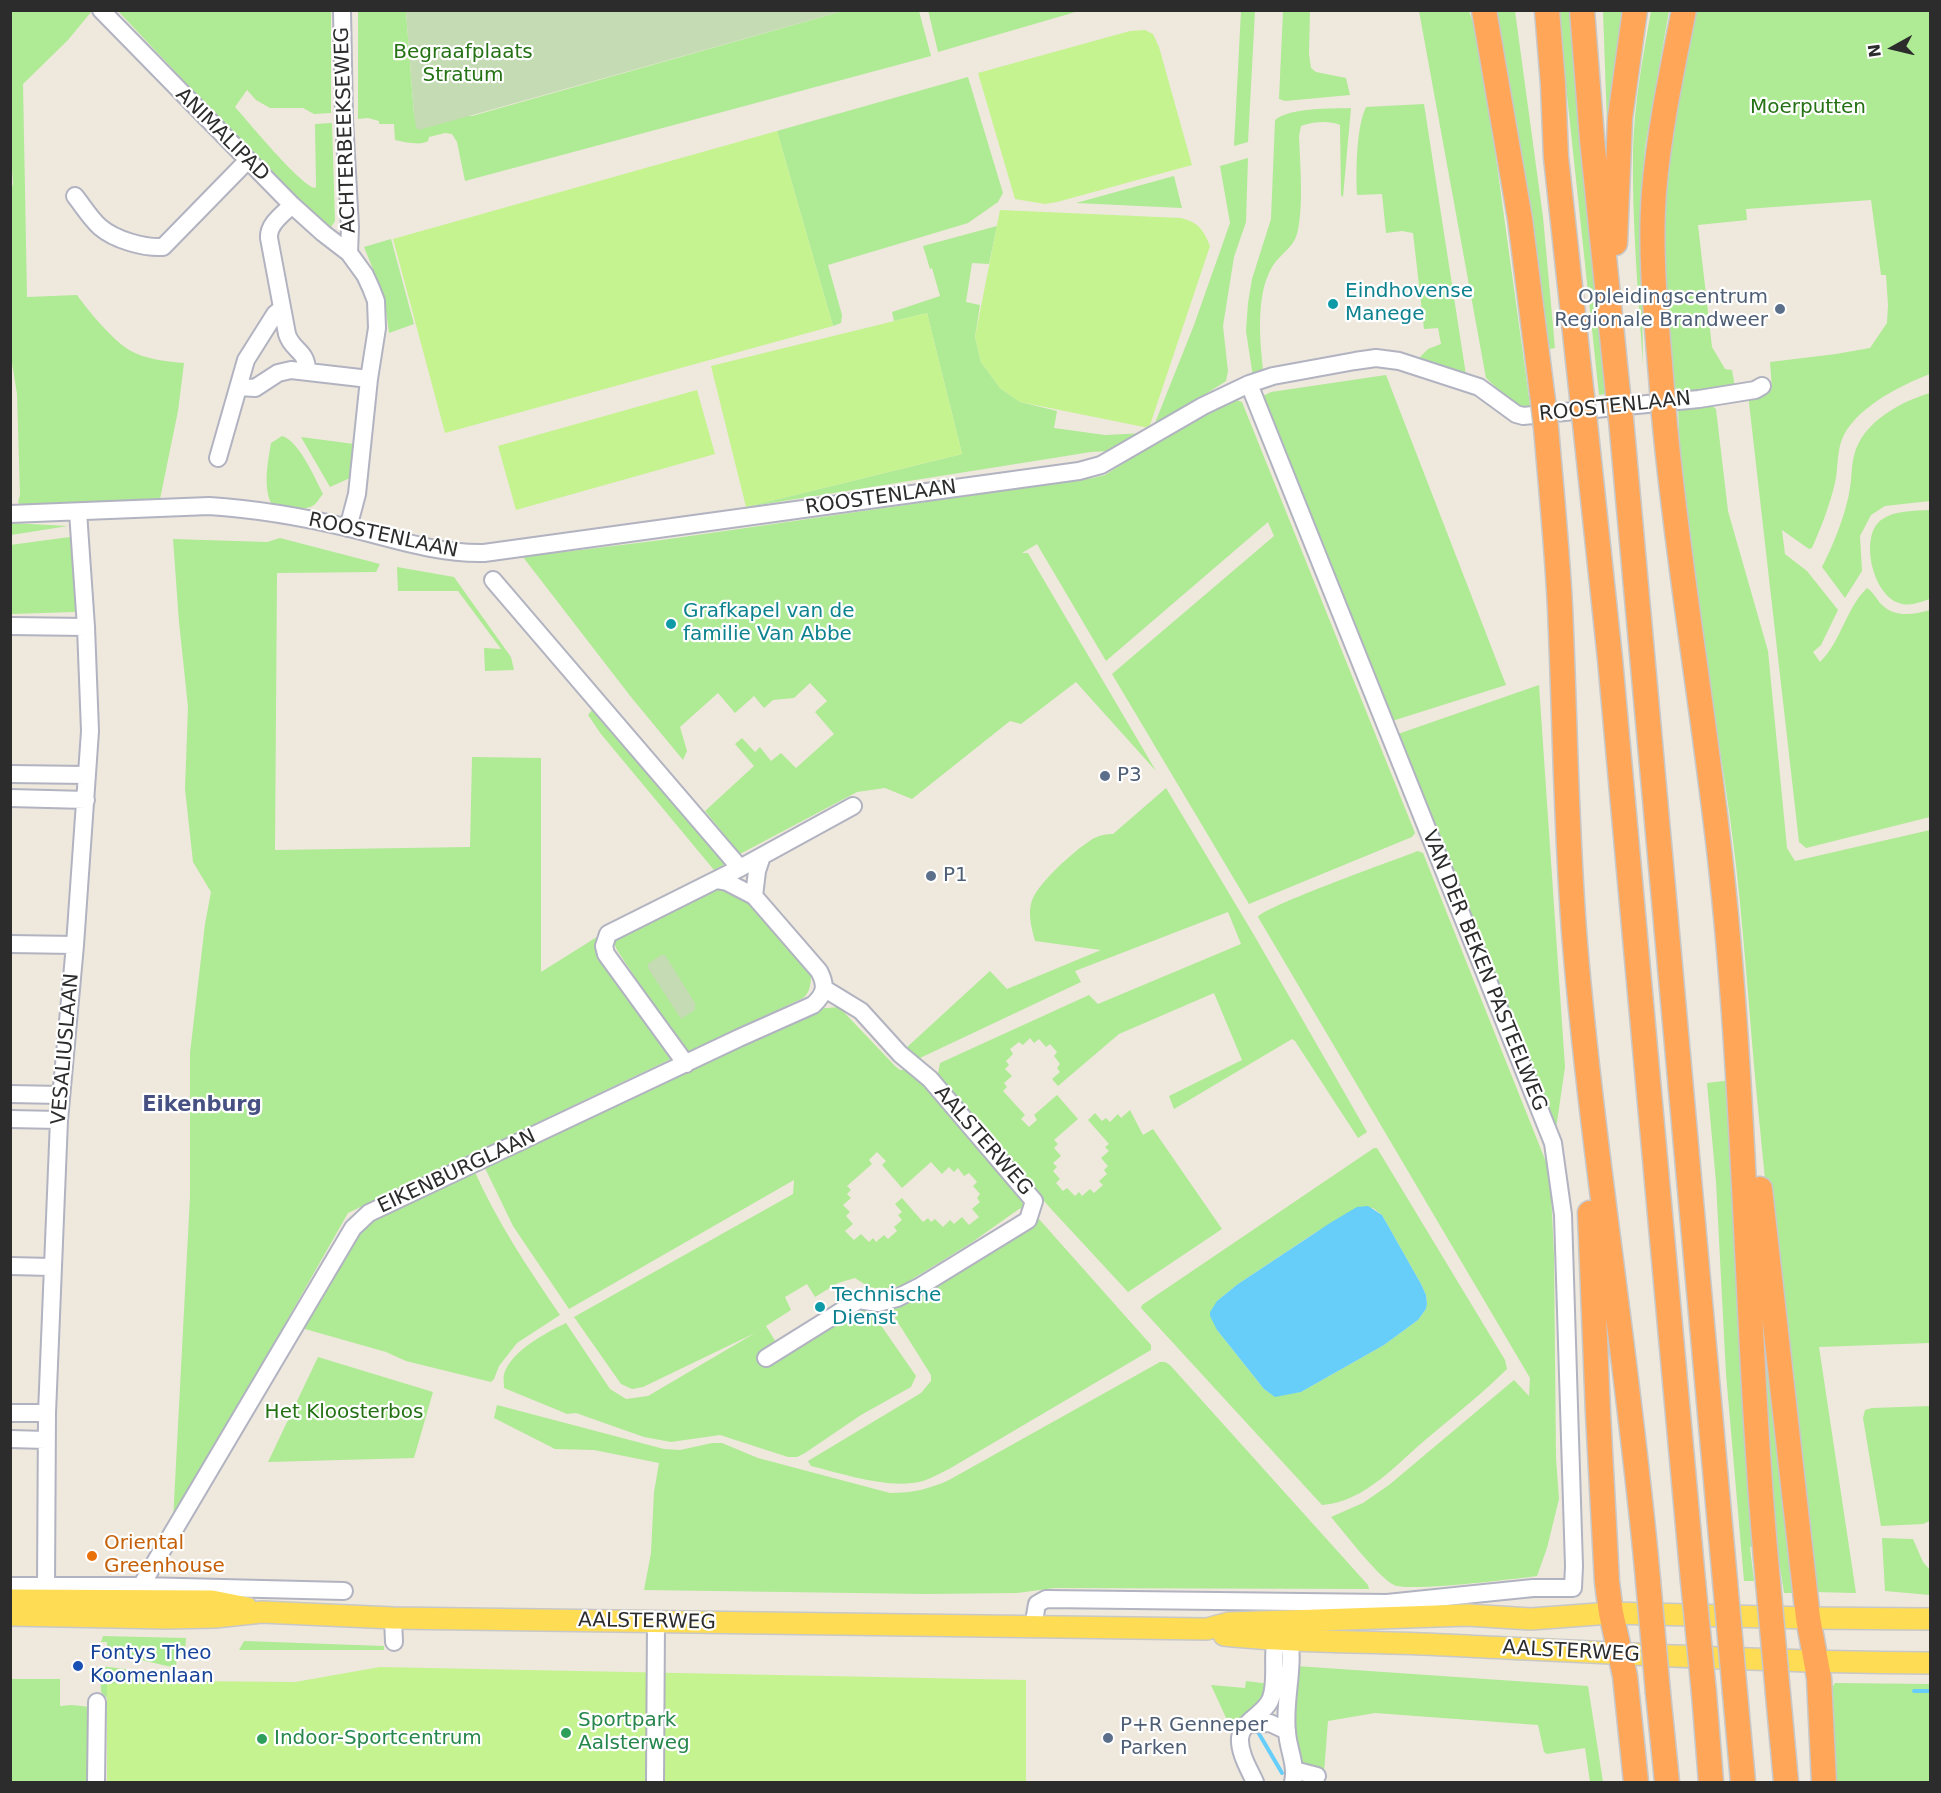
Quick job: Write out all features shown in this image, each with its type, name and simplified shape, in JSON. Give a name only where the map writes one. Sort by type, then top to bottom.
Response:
[{"type":"highway","points":[[1484,10],[1520,219],[1546,427],[1557,554],[1574,932],[1606,1229],[1634,1438],[1667,1782]]},
{"type":"highway","points":[[1530,10],[1543,95],[1556,157]]},
{"type":"highway","points":[[1547,10],[1556,157],[1610,659],[1711,1782]]},
{"type":"highway","points":[[1582,10],[1592,139],[1621,419],[1743,1782]]},
{"type":"highway","points":[[1613,335],[1620,118],[1635,10]]},
{"type":"highway","points":[[1684,10],[1654,191],[1655,289],[1664,415],[1722,876],[1740,1099],[1757,1444],[1786,1782]]},
{"type":"highway","points":[[1740,1099],[1755,1147],[1808,1618],[1817,1661],[1824,1782]]},
{"type":"highway","points":[[1595,1132],[1590,1219],[1607,1582],[1611,1613],[1625,1676],[1636,1782]]},
{"type":"main road","name":"AALSTERWEG","points":[[10,1599],[139,1601],[215,1617],[262,1612],[393,1618],[1207,1629],[1224,1635],[1283,1634],[1420,1644],[1620,1654],[1930,1663]]},
{"type":"main road","name":"AALSTERWEG","points":[[10,1615],[139,1601]]},
{"type":"main road","name":"AALSTERWEG","points":[[1283,1634],[1422,1618],[1467,1616],[1531,1618],[1611,1613],[1930,1619]]},
{"type":"street","name":"ANIMALIPAD","points":[[101,10],[247,161],[322,233],[349,253]]},
{"type":"street","name":"ACHTERBEEKSEWEG","points":[[342,10],[349,253],[365,275],[376,301],[377,328],[369,379],[357,494],[348,528]]},
{"type":"street","points":[[75,196],[100,227],[118,237],[153,247],[164,247],[247,161]]},
{"type":"street","points":[[292,205],[269,232],[289,340],[305,356],[307,371]]},
{"type":"street","points":[[218,458],[246,360],[275,314],[282,308]]},
{"type":"street","name":"ROOSTENLAAN","points":[[10,514],[209,506],[240,508],[348,528],[446,551],[484,553],[1079,471],[1101,465],[1203,406],[1249,384],[1273,376],[1376,358],[1399,361],[1479,387],[1516,414],[1523,416],[1719,396],[1755,390],[1762,386]]},
{"type":"street","points":[[239,387],[255,388],[284,370],[369,379]]},
{"type":"street","name":"VAN DER BEKEN PASTEELWEG","points":[[1249,384],[1553,1143],[1563,1215],[1573,1588]]},
{"type":"street","name":"VESALIUSLAAN","points":[[46,1586],[46,1413],[51,1267],[59,1120],[75,945],[90,731],[78,512]]},
{"type":"street","points":[[493,580],[740,868]]},
{"type":"street","points":[[10,626],[86,627]]},
{"type":"street","points":[[10,774],[87,775]]},
{"type":"street","points":[[10,798],[86,800]]},
{"type":"street","points":[[716,880],[727,882],[754,896],[819,971],[824,980],[825,989],[821,998],[813,1005],[686,1064],[606,954],[604,946],[608,934],[716,880],[740,868],[853,806]]},
{"type":"street","points":[[754,896],[762,856]]},
{"type":"street","points":[[10,944],[75,945]]},
{"type":"street","name":"AALSTERWEG","points":[[766,1358],[860,1300],[878,1303],[897,1298],[919,1287],[1028,1220],[1034,1201],[930,1079],[900,1054],[861,1011],[825,989]]},
{"type":"street","name":"EIKENBURGLAAN","points":[[139,1601],[211,1467],[353,1228],[369,1214],[686,1064]]},
{"type":"street","points":[[10,1094],[61,1095]]},
{"type":"street","points":[[10,1119],[59,1120]]},
{"type":"street","points":[[10,1266],[51,1267]]},
{"type":"street","points":[[10,1413],[46,1413]]},
{"type":"street","points":[[10,1439],[46,1440]]},
{"type":"street","name":"AALSTERWEG","points":[[10,1586],[46,1586],[139,1601],[344,1591]]},
{"type":"street","name":"AALSTERWEG","points":[[1033,1627],[1036,1604],[1046,1599],[1387,1604],[1533,1588],[1573,1588]]},
{"type":"street","name":"AALSTERWEG","points":[[1387,1604],[1399,1611],[1422,1618]]},
{"type":"street","points":[[393,1618],[394,1642]]},
{"type":"street","points":[[655,1782],[656,1622]]},
{"type":"street","points":[[1255,1782],[1240,1746],[1240,1736],[1271,1699],[1283,1634]]},
{"type":"street","points":[[1283,1634],[1287,1731],[1294,1776],[1317,1776]]},
{"type":"street","points":[[96,1782],[97,1702]]},
{"type":"street","points":[[1248,1724],[1270,1724],[1287,1731]]},
{"type":"green space","name":"Begraafplaats Stratum","points":[[406,10],[843,11],[419,130],[416,127],[414,115]]},
{"type":"green space","points":[[928,10],[1079,10],[1079,11],[938,52]]},
{"type":"green space","points":[[10,11],[92,11],[68,40],[23,84],[27,297],[77,295],[101,325],[129,350],[149,358],[184,363],[178,411],[160,499],[81,504],[20,505],[18,502],[20,495],[17,394],[10,350],[10,193],[13,184],[10,135],[12,100]]},
{"type":"green space","points":[[118,11],[331,11],[331,113],[314,114],[303,108],[270,108],[256,100],[247,90],[235,107],[286,164],[314,188],[316,187],[315,124],[332,123],[335,221],[331,227],[326,228],[320,225]]},
{"type":"green space","points":[[358,11],[406,11],[414,115],[472,116],[843,11],[919,11],[931,56],[465,181],[457,142],[452,134],[445,133],[429,137],[428,141],[422,143],[408,143],[395,140],[394,124],[379,124],[379,121],[368,118],[358,119]]},
{"type":"green space","points":[[1241,11],[1255,11],[1248,142],[1234,146]]},
{"type":"green space","points":[[1283,11],[1310,11],[1311,68],[1316,72],[1346,78],[1350,95],[1285,101],[1279,99]]},
{"type":"green space","points":[[1419,11],[1469,11],[1480,42],[1531,412],[1516,406],[1486,378]]},
{"type":"green space","points":[[1492,11],[1515,11],[1543,217],[1555,348],[1544,350]]},
{"type":"green space","points":[[1558,11],[1574,11],[1606,394],[1599,395]]},
{"type":"green space","points":[[1603,11],[1625,11],[1608,152]]},
{"type":"green space","points":[[1651,11],[1669,11],[1645,147],[1641,207],[1643,365],[1634,231],[1633,151],[1637,98]]},
{"type":"green space","name":"Moerputten","points":[[1692,11],[1930,11],[1930,374],[1879,400],[1855,419],[1847,430],[1841,442],[1831,499],[1812,548],[1809,549],[1782,530],[1785,554],[1807,571],[1838,610],[1821,645],[1813,652],[1820,662],[1833,645],[1854,605],[1867,588],[1885,608],[1891,611],[1910,614],[1930,610],[1930,817],[1806,848],[1799,842],[1748,394],[1772,389],[1770,362],[1870,348],[1887,323],[1886,275],[1881,275],[1871,200],[1746,209],[1747,220],[1698,225],[1712,347],[1725,369],[1732,370],[1735,388],[1676,395],[1666,294],[1666,193],[1673,124]]},
{"type":"green space","points":[[1145,30],[1153,34],[1159,47],[1192,165],[1057,202],[1045,204],[1015,199],[978,73],[1130,31]]},
{"type":"green space","points":[[968,77],[1003,193],[998,202],[968,223],[828,265],[842,315],[841,323],[833,326],[777,131]]},
{"type":"green space","points":[[1424,104],[1466,375],[1418,359],[1428,349],[1441,344],[1438,328],[1424,329],[1413,233],[1402,231],[1386,233],[1382,194],[1357,195],[1358,138],[1366,107]]},
{"type":"green space","points":[[1351,108],[1343,197],[1341,195],[1340,125],[1320,122],[1301,126],[1299,136],[1301,186],[1297,234],[1272,267],[1263,292],[1260,320],[1264,377],[1253,377],[1246,331],[1248,303],[1252,279],[1271,219],[1275,120],[1301,111]]},
{"type":"green space","points":[[777,131],[833,326],[445,433],[393,239]]},
{"type":"green space","points":[[1248,158],[1246,222],[1234,257],[1223,326],[1228,371],[1226,381],[1153,428],[1194,325],[1230,223],[1220,166]]},
{"type":"green space","points":[[1174,176],[1182,208],[1076,203]]},
{"type":"green space","points":[[1000,210],[1181,218],[1192,222],[1202,231],[1210,246],[1149,428],[1020,402],[1000,388],[981,362],[975,337]]},
{"type":"green space","points":[[997,226],[989,264],[972,263],[966,302],[980,305],[975,337],[981,362],[1000,388],[1020,402],[1057,411],[1054,428],[1105,435],[1146,433],[1109,451],[746,507],[962,454],[927,313],[894,321],[892,312],[940,296],[923,246]]},
{"type":"green space","points":[[391,239],[414,324],[389,333],[384,296],[364,247]]},
{"type":"green space","points":[[927,313],[962,454],[746,507],[711,366]]},
{"type":"green space","points":[[1386,375],[1506,685],[1389,722],[1263,398],[1271,392]]},
{"type":"green space","points":[[697,390],[715,454],[516,510],[498,446]]},
{"type":"green space","points":[[1930,393],[1930,501],[1885,506],[1871,515],[1860,536],[1862,571],[1845,598],[1822,567],[1846,508],[1853,460],[1858,444],[1865,433],[1884,415],[1907,402]]},
{"type":"green space","points":[[1236,400],[1242,402],[1415,833],[1412,837],[1249,904],[1112,674],[1274,536],[1268,522],[1106,661],[1037,544],[1022,553],[1028,553],[1156,771],[1076,682],[1021,724],[1010,721],[912,799],[885,788],[857,792],[740,854],[705,811],[754,766],[735,744],[742,738],[755,752],[760,747],[771,761],[781,753],[796,768],[834,734],[815,712],[827,701],[810,683],[794,698],[773,700],[764,708],[754,696],[735,713],[718,693],[680,727],[687,751],[683,760],[631,697],[523,557],[662,540],[1093,478],[1105,475],[1185,425]]},
{"type":"green space","points":[[1708,403],[1716,409],[1728,511],[1768,651],[1787,848],[1795,861],[1930,830],[1930,1343],[1819,1347],[1856,1593],[1815,1592],[1805,1543],[1762,1154],[1737,874],[1694,583],[1681,466],[1678,407]]},
{"type":"green space","points":[[282,436],[300,452],[323,494],[315,504],[309,507],[293,508],[271,503],[267,481],[271,443]]},
{"type":"green space","points":[[301,437],[354,444],[350,478],[330,487]]},
{"type":"green space","points":[[1930,510],[1930,599],[1919,603],[1899,603],[1890,598],[1876,578],[1870,552],[1874,528],[1881,520],[1892,514]]},
{"type":"green space","points":[[11,523],[68,526],[11,535]]},
{"type":"green space","points":[[70,537],[78,596],[75,612],[11,614],[10,545]]},
{"type":"green space","points":[[280,538],[380,564],[376,572],[277,573],[275,850],[470,847],[472,757],[541,758],[541,972],[600,935],[612,970],[671,1059],[348,1213],[173,1521],[190,1196],[190,1053],[205,924],[211,892],[193,862],[185,789],[188,707],[173,539],[267,542]]},
{"type":"green space","points":[[397,567],[454,577],[511,657],[514,670],[485,671],[484,648],[501,649],[458,591],[398,591]]},
{"type":"green space","points":[[1539,685],[1565,1067],[1555,1136],[1395,735]]},
{"type":"green space","points":[[600,700],[727,863],[714,870],[601,734],[588,715]]},
{"type":"green space","points":[[1166,788],[1254,935],[1367,1132],[1358,1138],[1292,1039],[1174,1109],[1169,1096],[1242,1060],[1214,993],[1119,1034],[1058,1086],[1052,1079],[1060,1072],[1057,1068],[1060,1064],[1054,1056],[1057,1052],[1050,1044],[1046,1047],[1039,1039],[1034,1043],[1030,1038],[1023,1045],[1019,1042],[1010,1049],[1013,1054],[1006,1061],[1009,1065],[1005,1069],[1012,1076],[1004,1083],[1007,1087],[1003,1091],[1025,1115],[1021,1119],[1029,1127],[1037,1120],[1034,1115],[1057,1095],[1078,1119],[1054,1140],[1058,1144],[1054,1148],[1061,1156],[1053,1163],[1057,1167],[1053,1171],[1060,1179],[1056,1183],[1063,1191],[1067,1188],[1075,1196],[1079,1192],[1082,1196],[1090,1189],[1094,1193],[1103,1185],[1099,1181],[1107,1174],[1104,1170],[1108,1166],[1101,1158],[1109,1151],[1105,1147],[1109,1144],[1088,1120],[1095,1113],[1102,1121],[1106,1118],[1110,1122],[1118,1114],[1121,1118],[1130,1110],[1143,1135],[1153,1129],[1222,1229],[1128,1292],[1052,1210],[937,1079],[940,1063],[1089,995],[1098,1004],[1241,944],[1228,912],[1075,971],[1081,982],[920,1058],[914,1058],[905,1049],[990,971],[1007,989],[1101,950],[1035,941],[1030,913],[1034,896],[1047,878],[1075,852],[1096,837],[1113,834]]},
{"type":"green space","points":[[1418,851],[1423,853],[1550,1172],[1554,1255],[1556,1458],[1559,1499],[1547,1548],[1537,1576],[1462,1584],[1403,1587],[1387,1581],[1331,1517],[1363,1503],[1389,1485],[1514,1380],[1529,1396],[1530,1378],[1258,917],[1305,894]]},
{"type":"green space","points":[[717,883],[748,894],[811,968],[810,984],[803,998],[691,1051],[684,1052],[613,941]]},
{"type":"green space","points":[[661,955],[665,955],[695,1003],[695,1010],[681,1019],[648,968],[648,964]]},
{"type":"green space","points":[[839,1007],[895,1066],[900,1070],[911,1070],[1028,1207],[1019,1209],[971,1243],[901,1286],[882,1289],[869,1287],[855,1278],[838,1283],[815,1297],[807,1284],[785,1297],[791,1310],[766,1326],[782,1352],[860,1306],[869,1308],[916,1376],[911,1387],[861,1415],[797,1457],[788,1457],[720,1435],[671,1442],[644,1437],[576,1413],[567,1414],[504,1388],[504,1374],[514,1357],[530,1343],[566,1323],[610,1389],[626,1399],[648,1396],[755,1333],[643,1387],[632,1389],[621,1384],[574,1317],[793,1194],[794,1180],[569,1309],[513,1226],[484,1166],[815,1009]],"holes":[[[877,1152],[886,1161],[882,1165],[902,1188],[931,1162],[942,1174],[949,1167],[954,1172],[958,1168],[964,1176],[969,1173],[977,1182],[973,1186],[980,1194],[977,1198],[980,1202],[972,1209],[979,1217],[969,1225],[962,1217],[954,1224],[950,1220],[943,1227],[935,1219],[931,1222],[928,1218],[923,1222],[902,1198],[895,1204],[902,1212],[898,1215],[902,1220],[894,1227],[897,1231],[888,1239],[884,1235],[876,1242],[873,1238],[869,1242],[861,1234],[854,1240],[845,1231],[853,1224],[846,1216],[850,1212],[843,1205],[851,1198],[847,1194],[851,1190],[847,1186],[872,1164],[869,1160]]]},
{"type":"green space","points":[[1732,1080],[1758,1546],[1750,1547],[1754,1581],[1744,1581],[1726,1374],[1716,1182],[1707,1083]]},
{"type":"green space","points":[[1377,1148],[1505,1360],[1507,1369],[1367,1489],[1353,1497],[1322,1505],[1141,1308],[1142,1305]],"holes":[[[1373,1208],[1382,1215],[1421,1284],[1426,1295],[1426,1309],[1418,1320],[1384,1345],[1301,1392],[1273,1395],[1264,1389],[1217,1330],[1217,1301],[1238,1284],[1316,1232]]]},
{"type":"green space","points":[[474,1170],[503,1226],[560,1315],[517,1343],[499,1366],[491,1382],[406,1361],[386,1352],[305,1329],[303,1324],[356,1234],[374,1216]]},
{"type":"green space","points":[[1756,1210],[1795,1593],[1784,1593],[1777,1548],[1771,1482]]},
{"type":"green space","points":[[1039,1219],[1151,1345],[1151,1350],[949,1469],[923,1481],[896,1484],[852,1477],[811,1466],[808,1461],[921,1393],[931,1381],[931,1375],[892,1313],[894,1305]]},
{"type":"green space","name":"Het Kloosterbos","points":[[318,1357],[433,1392],[414,1458],[268,1462]]},
{"type":"green space","points":[[1160,1362],[1170,1365],[1368,1585],[1369,1589],[1055,1588],[1017,1593],[926,1594],[644,1590],[651,1553],[654,1492],[659,1463],[594,1450],[555,1449],[494,1418],[497,1405],[664,1449],[680,1450],[722,1443],[758,1458],[890,1493],[906,1492],[928,1488],[949,1480]]},
{"type":"green space","points":[[1930,1406],[1930,1521],[1923,1524],[1881,1526],[1863,1418],[1865,1410]]},
{"type":"green space","points":[[1882,1538],[1913,1539],[1923,1562],[1930,1570],[1930,1595],[1885,1591]]},
{"type":"green space","points":[[103,1636],[186,1638],[185,1653],[177,1653],[176,1668],[100,1653],[100,1648],[107,1648],[107,1642],[101,1642]]},
{"type":"green space","points":[[244,1641],[384,1646],[384,1650],[239,1650]]},
{"type":"green space","points":[[100,1666],[125,1669],[172,1681],[172,1686],[113,1698],[106,1697],[101,1692]]},
{"type":"green space","points":[[1296,1666],[1588,1686],[1603,1782],[1590,1782],[1585,1748],[1547,1754],[1544,1752],[1538,1725],[1375,1713],[1328,1721],[1324,1772],[1299,1765],[1291,1746]]},
{"type":"green space","name":"Sportpark Aalsterweg","points":[[380,1667],[1026,1680],[1026,1782],[107,1782],[107,1684],[176,1681],[295,1682]]},
{"type":"green space","points":[[11,1679],[60,1679],[60,1706],[90,1707],[89,1782],[11,1782]]},
{"type":"green space","points":[[1246,1681],[1270,1684],[1269,1693],[1246,1719],[1227,1720],[1211,1685],[1245,1688]]},
{"type":"green space","points":[[1835,1683],[1930,1684],[1930,1782],[1835,1782],[1831,1689]]},
{"type":"water","points":[[1368,1206],[1382,1215],[1421,1284],[1426,1295],[1426,1309],[1418,1320],[1384,1345],[1301,1392],[1275,1397],[1264,1389],[1217,1330],[1210,1312],[1217,1301],[1238,1284],[1330,1223],[1357,1207]]},
{"type":"waterway","points":[[1914,1691],[1930,1691]]},
{"type":"waterway","points":[[1258,1732],[1282,1773]]},
{"type":"place","name":"Eindhovense Manege","points":[[1333,304]]},
{"type":"place","name":"Opleidingscentrum Regionale Brandweer","points":[[1780,309]]},
{"type":"place","name":"Grafkapel van de familie Van Abbe","points":[[671,624]]},
{"type":"place","name":"P3","points":[[1105,776]]},
{"type":"place","name":"P1","points":[[931,876]]},
{"type":"place","name":"Technische Dienst","points":[[820,1307]]},
{"type":"place","name":"Oriental Greenhouse","points":[[92,1556]]},
{"type":"place","name":"Fontys Theo Koomenlaan","points":[[78,1666]]},
{"type":"place","name":"Sportpark Aalsterweg","points":[[566,1733]]},
{"type":"place","name":"P+R Genneper Parken","points":[[1108,1738]]},
{"type":"place","name":"Indoor-Sportcentrum","points":[[262,1739]]},
{"type":"district","name":"Eikenburg","points":[[202,1106]]}]
